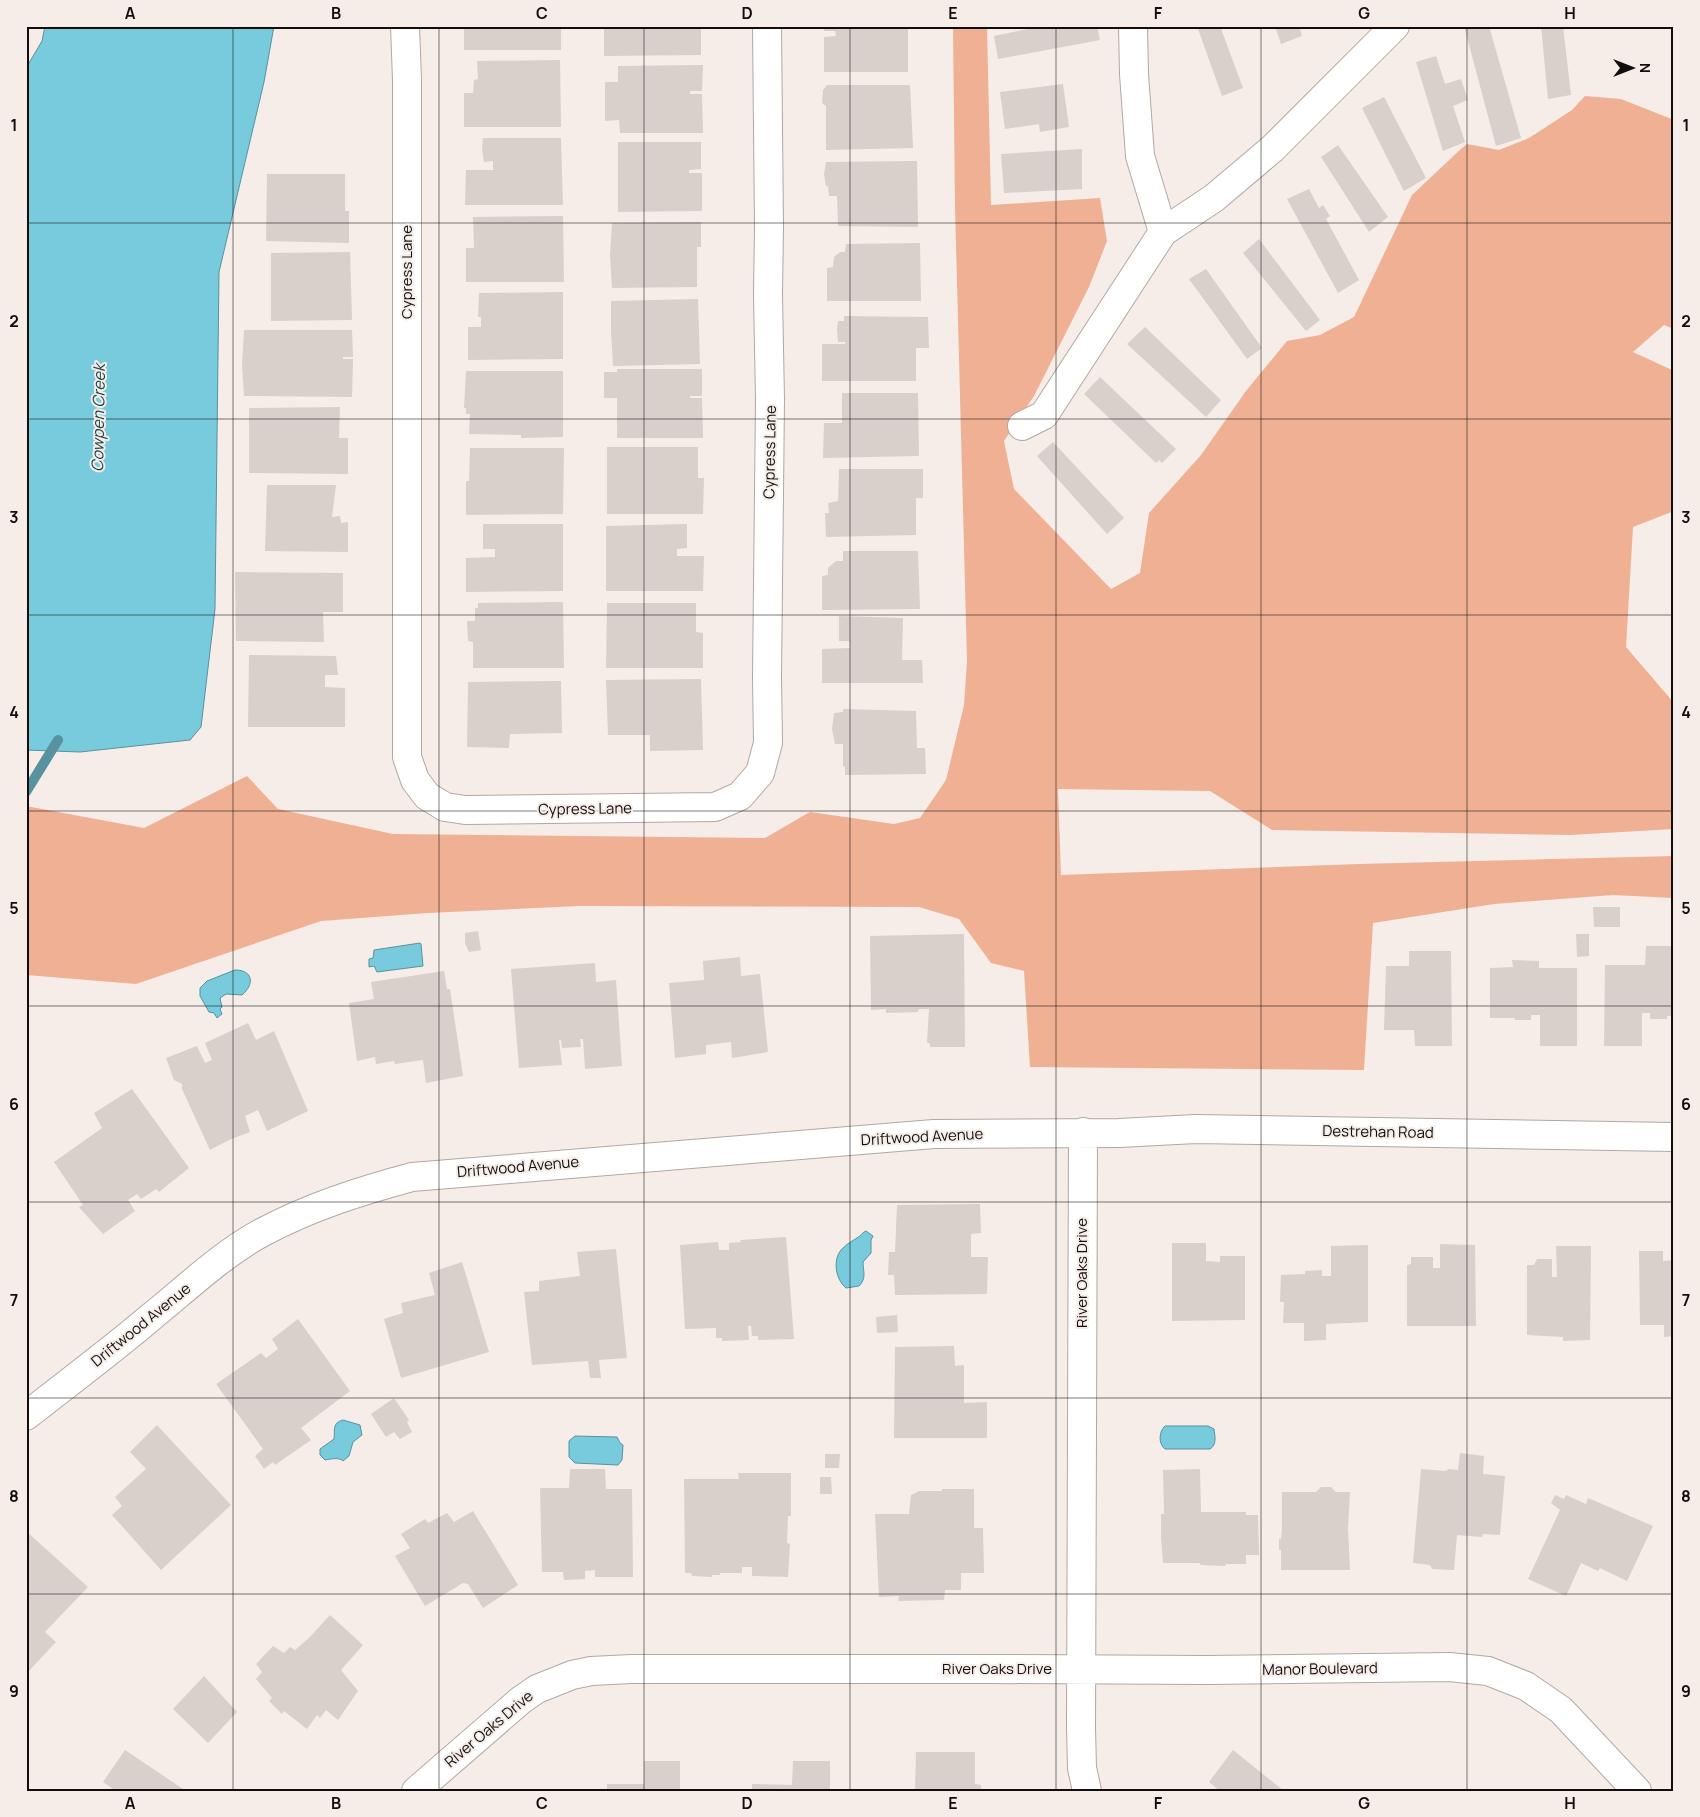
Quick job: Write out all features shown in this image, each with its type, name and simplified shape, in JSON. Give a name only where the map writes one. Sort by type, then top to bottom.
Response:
[{"type":"street","name":"Cypress Lane","points":[[405,26],[407,110],[407,757],[415,780],[427,796],[444,807],[465,810],[715,807],[740,796],[760,773],[768,743],[766,678],[770,400],[767,26]]},
{"type":"street","points":[[1133,26],[1134,74],[1140,156],[1163,232]]},
{"type":"street","points":[[1022,426],[1044,415],[1163,232],[1214,198],[1272,149],[1395,26]]},
{"type":"street","name":"Destrehan Road","points":[[1083,1132],[1119,1133],[1196,1129],[1674,1137]]},
{"type":"street","name":"Driftwood Avenue","points":[[26,1416],[141,1326],[228,1254],[262,1233],[296,1216],[335,1200],[412,1177],[451,1172],[934,1134],[1083,1132]]},
{"type":"street","name":"River Oaks Drive","points":[[416,1791],[520,1700],[554,1681],[592,1671],[632,1669],[1081,1669],[1083,1132]]},
{"type":"street","name":"Manor Boulevard","points":[[1081,1669],[1207,1670],[1449,1667],[1488,1672],[1526,1686],[1561,1710],[1637,1791]]},
{"type":"street","points":[[1081,1669],[1082,1768],[1086,1791]]},
{"type":"shaded area","points":[[953,26],[987,26],[991,205],[1100,198],[1107,241],[1089,287],[1034,396],[1004,441],[1014,489],[1111,589],[1140,573],[1149,513],[1201,455],[1246,391],[1287,341],[1320,335],[1354,317],[1412,195],[1462,148],[1467,144],[1499,150],[1529,138],[1572,110],[1585,96],[1621,99],[1674,120],[1674,329],[1664,325],[1633,352],[1672,370],[1674,375],[1674,511],[1633,527],[1626,647],[1674,703],[1674,829],[1570,835],[1272,830],[1210,791],[1058,789],[1061,875],[1359,864],[1674,856],[1674,898],[1613,895],[1494,904],[1373,923],[1364,1070],[1030,1067],[1024,971],[991,963],[959,919],[919,907],[579,906],[428,913],[321,921],[136,984],[26,975],[26,806],[144,828],[247,776],[278,809],[393,834],[765,838],[810,812],[894,824],[920,818],[946,780],[964,705],[967,661],[955,207]]},
{"type":"water","points":[[45,26],[274,26],[264,82],[219,272],[215,609],[201,727],[190,740],[80,752],[26,750],[26,68],[42,41]]},
{"type":"water","points":[[420,943],[423,966],[377,972],[374,966],[369,967],[369,959],[373,958],[374,950]]},
{"type":"water","points":[[235,970],[246,972],[249,975],[249,986],[242,995],[226,994],[220,998],[222,1014],[217,1018],[214,1013],[209,1012],[200,996],[200,988],[207,981]]},
{"type":"water","points":[[866,1231],[873,1236],[871,1240],[871,1253],[863,1262],[863,1280],[859,1286],[846,1288],[837,1274],[837,1257],[845,1246]]},
{"type":"water","points":[[343,1420],[360,1425],[362,1435],[353,1442],[349,1456],[343,1461],[337,1459],[325,1460],[320,1455],[320,1449],[334,1439],[336,1425],[339,1421]]},
{"type":"water","points":[[1165,1426],[1208,1426],[1214,1429],[1215,1443],[1210,1449],[1165,1449],[1161,1444],[1160,1438],[1161,1431]]},
{"type":"water","points":[[575,1436],[617,1437],[623,1445],[622,1460],[618,1465],[575,1463],[569,1457],[569,1441]]},
{"type":"building","points":[[464,26],[561,26],[561,50],[464,50]]},
{"type":"building","points":[[604,26],[701,26],[701,55],[604,56]]},
{"type":"building","points":[[824,26],[908,26],[908,72],[824,72],[824,37],[836,36],[835,31],[824,31]]},
{"type":"building","points":[[1043,26],[1097,26],[1100,40],[998,59],[994,36]]},
{"type":"building","points":[[1197,26],[1220,26],[1243,88],[1222,96]]},
{"type":"building","points":[[1275,26],[1299,26],[1302,36],[1281,44]]},
{"type":"building","points":[[1464,26],[1489,26],[1521,138],[1496,146]]},
{"type":"building","points":[[1541,26],[1563,26],[1571,95],[1548,99]]},
{"type":"building","points":[[1436,56],[1445,84],[1461,79],[1468,100],[1453,106],[1465,142],[1443,151],[1416,62]]},
{"type":"building","points":[[560,60],[561,127],[464,127],[464,93],[473,93],[474,80],[478,79],[477,61]]},
{"type":"building","points":[[703,65],[702,91],[690,91],[690,94],[702,94],[703,133],[620,133],[619,120],[605,121],[605,82],[618,82],[618,66]]},
{"type":"building","points":[[1063,84],[1069,127],[1040,132],[1039,124],[1005,129],[1000,92]]},
{"type":"building","points":[[827,85],[910,85],[913,148],[826,150],[826,106],[822,103],[823,90]]},
{"type":"building","points":[[1384,97],[1426,178],[1404,191],[1362,108]]},
{"type":"building","points":[[483,138],[561,138],[563,205],[465,205],[466,170],[493,170],[493,161],[484,162]]},
{"type":"building","points":[[618,142],[701,142],[701,169],[689,170],[689,173],[702,173],[702,211],[618,212]]},
{"type":"building","points":[[1338,145],[1388,217],[1369,232],[1321,157]]},
{"type":"building","points":[[1082,149],[1082,189],[1004,193],[1001,154]]},
{"type":"building","points":[[917,161],[918,227],[838,226],[837,196],[829,196],[824,174],[826,162]]},
{"type":"building","points":[[267,174],[345,174],[345,211],[349,211],[349,243],[266,241]]},
{"type":"building","points":[[1309,189],[1319,208],[1323,205],[1330,216],[1326,219],[1359,280],[1338,293],[1287,199]]},
{"type":"building","points":[[563,216],[564,282],[466,282],[466,248],[474,248],[473,217]]},
{"type":"building","points":[[701,222],[701,247],[697,247],[697,287],[612,288],[610,255],[612,223]]},
{"type":"building","points":[[1259,239],[1320,320],[1306,331],[1243,253]]},
{"type":"building","points":[[920,243],[921,301],[827,301],[827,268],[833,267],[834,257],[840,252],[845,252],[846,244]]},
{"type":"building","points":[[350,252],[352,320],[271,321],[271,253]]},
{"type":"building","points":[[1206,269],[1262,348],[1247,359],[1189,279]]},
{"type":"building","points":[[563,292],[563,359],[468,360],[468,327],[481,327],[481,317],[478,317],[479,293]]},
{"type":"building","points":[[698,299],[700,364],[613,366],[611,301]]},
{"type":"building","points":[[844,316],[928,317],[929,348],[916,348],[916,381],[822,381],[822,344],[845,344],[845,342],[838,342],[837,330],[838,321],[844,321]]},
{"type":"building","points":[[1145,327],[1221,400],[1206,417],[1127,344]]},
{"type":"building","points":[[244,330],[352,330],[353,357],[343,357],[343,359],[353,359],[352,397],[244,396],[242,365]]},
{"type":"building","points":[[617,369],[702,369],[702,396],[690,396],[690,398],[702,398],[703,438],[617,438],[617,398],[604,398],[604,372],[617,372]]},
{"type":"building","points":[[466,371],[563,371],[563,437],[521,438],[521,435],[469,434],[470,414],[466,414],[466,408],[464,408]]},
{"type":"building","points":[[1100,377],[1176,449],[1162,463],[1159,460],[1156,463],[1084,394]]},
{"type":"building","points":[[842,393],[918,393],[919,456],[823,458],[824,423],[842,423]]},
{"type":"building","points":[[340,407],[339,438],[348,438],[348,474],[249,473],[249,408]]},
{"type":"building","points":[[1053,442],[1124,518],[1107,534],[1037,456]]},
{"type":"building","points":[[607,447],[698,447],[698,478],[704,478],[703,514],[607,514]]},
{"type":"building","points":[[470,448],[564,448],[563,514],[466,515],[466,481],[469,481]]},
{"type":"building","points":[[839,469],[923,469],[923,498],[916,498],[916,535],[826,537],[825,513],[829,513],[828,503],[838,501]]},
{"type":"building","points":[[267,485],[336,485],[332,517],[340,516],[341,523],[348,522],[348,552],[265,551]]},
{"type":"building","points":[[483,524],[563,524],[563,591],[466,592],[466,558],[495,557],[495,549],[483,549]]},
{"type":"building","points":[[687,524],[687,548],[677,549],[677,556],[704,556],[703,591],[606,591],[606,526]]},
{"type":"building","points":[[843,551],[918,551],[920,609],[822,610],[822,576],[828,575],[828,568],[836,561],[843,561]]},
{"type":"building","points":[[235,572],[343,573],[343,612],[323,612],[324,642],[236,641]]},
{"type":"building","points":[[563,602],[564,668],[473,668],[473,642],[468,641],[467,621],[475,621],[475,608],[478,608],[478,603]]},
{"type":"building","points":[[607,603],[696,603],[696,632],[703,633],[703,668],[606,668]]},
{"type":"building","points":[[839,616],[903,618],[902,660],[922,660],[923,683],[822,683],[822,649],[850,648],[849,641],[839,641]]},
{"type":"building","points":[[249,655],[336,656],[338,675],[325,675],[325,687],[345,688],[345,727],[248,727]]},
{"type":"building","points":[[701,679],[703,750],[650,751],[650,735],[608,735],[606,680]]},
{"type":"building","points":[[561,681],[562,733],[510,734],[509,748],[467,747],[468,682]]},
{"type":"building","points":[[843,709],[916,711],[917,748],[925,748],[926,774],[845,775],[843,744],[835,744],[832,729],[834,713],[843,712]]},
{"type":"building","points":[[1593,907],[1620,907],[1620,927],[1594,927]]},
{"type":"building","points":[[478,931],[481,950],[469,952],[465,943],[465,933]]},
{"type":"building","points":[[964,934],[965,1047],[930,1047],[930,1043],[927,1043],[929,1009],[919,1009],[918,1012],[886,1013],[886,1009],[871,1010],[870,936]]},
{"type":"building","points":[[1576,934],[1589,934],[1589,956],[1577,957]]},
{"type":"building","points":[[1646,946],[1672,946],[1674,1016],[1667,1016],[1667,1019],[1650,1019],[1650,1013],[1642,1013],[1642,1046],[1604,1046],[1605,965],[1645,965]]},
{"type":"building","points":[[1409,951],[1451,951],[1452,1046],[1415,1046],[1414,1030],[1384,1030],[1386,966],[1409,966]]},
{"type":"building","points":[[740,957],[741,976],[760,974],[768,1052],[732,1058],[731,1042],[706,1045],[706,1054],[675,1058],[669,983],[704,980],[703,961]]},
{"type":"building","points":[[1512,960],[1539,961],[1539,968],[1577,968],[1577,1046],[1540,1046],[1540,1015],[1531,1015],[1531,1020],[1490,1018],[1490,968],[1513,967]]},
{"type":"building","points":[[595,963],[596,982],[616,980],[622,1066],[585,1069],[583,1039],[580,1039],[581,1047],[562,1048],[561,1040],[559,1040],[562,1065],[519,1068],[511,969]]},
{"type":"building","points":[[444,971],[447,989],[450,989],[463,1076],[426,1083],[423,1060],[395,1064],[394,1061],[376,1064],[375,1057],[357,1061],[349,1003],[374,999],[371,982]]},
{"type":"building","points":[[248,1023],[256,1040],[274,1031],[308,1111],[267,1131],[258,1110],[245,1116],[250,1132],[210,1150],[182,1089],[182,1084],[174,1080],[166,1058],[197,1046],[205,1063],[212,1060],[205,1043]]},
{"type":"building","points":[[132,1089],[189,1168],[159,1192],[156,1189],[141,1199],[137,1194],[128,1200],[135,1211],[103,1234],[79,1207],[83,1205],[54,1162],[102,1128],[94,1113]]},
{"type":"building","points":[[980,1204],[981,1233],[971,1234],[971,1257],[988,1257],[987,1294],[895,1295],[894,1275],[888,1275],[889,1252],[895,1252],[897,1205]]},
{"type":"building","points":[[786,1237],[794,1339],[758,1340],[758,1336],[752,1336],[751,1326],[748,1326],[749,1340],[722,1341],[722,1338],[716,1338],[716,1328],[685,1329],[680,1245],[718,1242],[719,1250],[729,1250],[729,1243],[741,1242],[740,1240]]},
{"type":"building","points":[[1172,1243],[1206,1243],[1206,1261],[1220,1262],[1220,1256],[1245,1256],[1245,1320],[1172,1321]]},
{"type":"building","points":[[1440,1244],[1475,1245],[1476,1326],[1407,1326],[1407,1265],[1411,1264],[1411,1257],[1433,1257],[1433,1268],[1440,1268]]},
{"type":"building","points":[[1368,1245],[1368,1322],[1326,1324],[1326,1340],[1304,1341],[1304,1323],[1283,1323],[1284,1302],[1280,1302],[1281,1275],[1305,1274],[1305,1271],[1322,1270],[1322,1276],[1331,1276],[1331,1246]]},
{"type":"building","points":[[1556,1246],[1591,1246],[1590,1340],[1563,1341],[1563,1337],[1527,1335],[1527,1265],[1534,1265],[1537,1259],[1552,1259],[1552,1277],[1557,1277]]},
{"type":"building","points":[[616,1249],[627,1358],[599,1360],[601,1378],[590,1378],[588,1361],[532,1365],[524,1292],[539,1291],[539,1281],[580,1276],[577,1252]]},
{"type":"building","points":[[1639,1251],[1663,1251],[1663,1261],[1674,1260],[1674,1336],[1664,1337],[1664,1325],[1640,1325]]},
{"type":"building","points":[[462,1262],[489,1352],[401,1378],[384,1319],[403,1313],[401,1303],[435,1295],[429,1273]]},
{"type":"building","points":[[897,1315],[898,1332],[877,1333],[876,1317]]},
{"type":"building","points":[[298,1319],[350,1391],[301,1428],[311,1440],[275,1465],[273,1462],[264,1469],[255,1456],[263,1449],[216,1384],[261,1353],[266,1358],[278,1349],[272,1339]]},
{"type":"building","points":[[954,1346],[955,1366],[964,1365],[964,1403],[987,1402],[987,1438],[894,1438],[895,1347]]},
{"type":"building","points":[[394,1398],[409,1420],[407,1422],[412,1432],[400,1439],[394,1432],[386,1437],[371,1414]]},
{"type":"building","points":[[157,1425],[231,1505],[161,1570],[112,1515],[122,1506],[115,1497],[146,1469],[130,1452]]},
{"type":"building","points":[[1460,1453],[1484,1456],[1483,1474],[1505,1476],[1500,1535],[1483,1534],[1482,1537],[1457,1535],[1454,1570],[1432,1569],[1430,1565],[1413,1563],[1421,1469],[1458,1470]]},
{"type":"building","points":[[825,1454],[840,1454],[839,1468],[825,1468]]},
{"type":"building","points":[[570,1469],[605,1469],[606,1489],[632,1489],[633,1577],[595,1577],[595,1570],[585,1571],[585,1579],[564,1580],[563,1572],[542,1572],[540,1488],[569,1488]]},
{"type":"building","points":[[1200,1469],[1201,1512],[1246,1512],[1246,1515],[1258,1515],[1259,1555],[1246,1555],[1246,1564],[1226,1564],[1225,1566],[1201,1565],[1199,1563],[1163,1563],[1161,1514],[1164,1514],[1163,1470]]},
{"type":"building","points":[[738,1473],[791,1473],[791,1516],[788,1516],[787,1543],[790,1544],[788,1577],[752,1576],[752,1567],[742,1567],[742,1573],[720,1573],[720,1575],[712,1575],[712,1577],[692,1576],[691,1573],[685,1573],[684,1479],[739,1479]]},
{"type":"building","points":[[820,1477],[831,1477],[832,1494],[820,1494]]},
{"type":"building","points":[[1321,1487],[1331,1487],[1336,1492],[1350,1492],[1348,1528],[1350,1570],[1281,1570],[1279,1539],[1281,1539],[1282,1529],[1282,1492],[1316,1492]]},
{"type":"building","points":[[942,1489],[974,1489],[974,1528],[983,1528],[984,1573],[961,1573],[961,1590],[945,1590],[944,1600],[898,1601],[899,1596],[879,1597],[875,1514],[909,1514],[911,1495],[919,1491],[942,1491]]},
{"type":"building","points":[[1555,1495],[1564,1499],[1566,1495],[1586,1504],[1588,1498],[1653,1526],[1627,1581],[1600,1568],[1598,1571],[1581,1563],[1566,1596],[1528,1579],[1560,1510],[1551,1503]]},
{"type":"building","points":[[473,1511],[518,1585],[483,1608],[468,1584],[463,1583],[425,1606],[395,1556],[410,1548],[401,1534],[425,1519],[428,1523],[447,1513],[454,1522]]},
{"type":"building","points":[[26,1531],[88,1587],[45,1632],[56,1642],[26,1674]]},
{"type":"building","points":[[330,1615],[363,1645],[341,1670],[358,1691],[338,1720],[326,1710],[320,1718],[317,1715],[307,1729],[284,1711],[282,1714],[269,1701],[272,1698],[256,1679],[262,1672],[256,1664],[273,1646],[284,1653],[290,1647],[295,1650]]},
{"type":"building","points":[[204,1676],[237,1712],[208,1743],[173,1709]]},
{"type":"building","points":[[125,1750],[186,1791],[116,1791],[103,1782]]},
{"type":"building","points":[[1233,1750],[1284,1791],[1220,1791],[1209,1782]]},
{"type":"building","points":[[916,1752],[975,1752],[975,1784],[981,1785],[981,1791],[915,1791]]},
{"type":"building","points":[[644,1761],[680,1761],[680,1791],[607,1791],[607,1784],[644,1784]]},
{"type":"building","points":[[793,1761],[830,1761],[830,1791],[752,1791],[752,1784],[792,1785]]},
{"type":"waterway","name":"Cowpen Creek","points":[[26,792],[58,740]]}]
